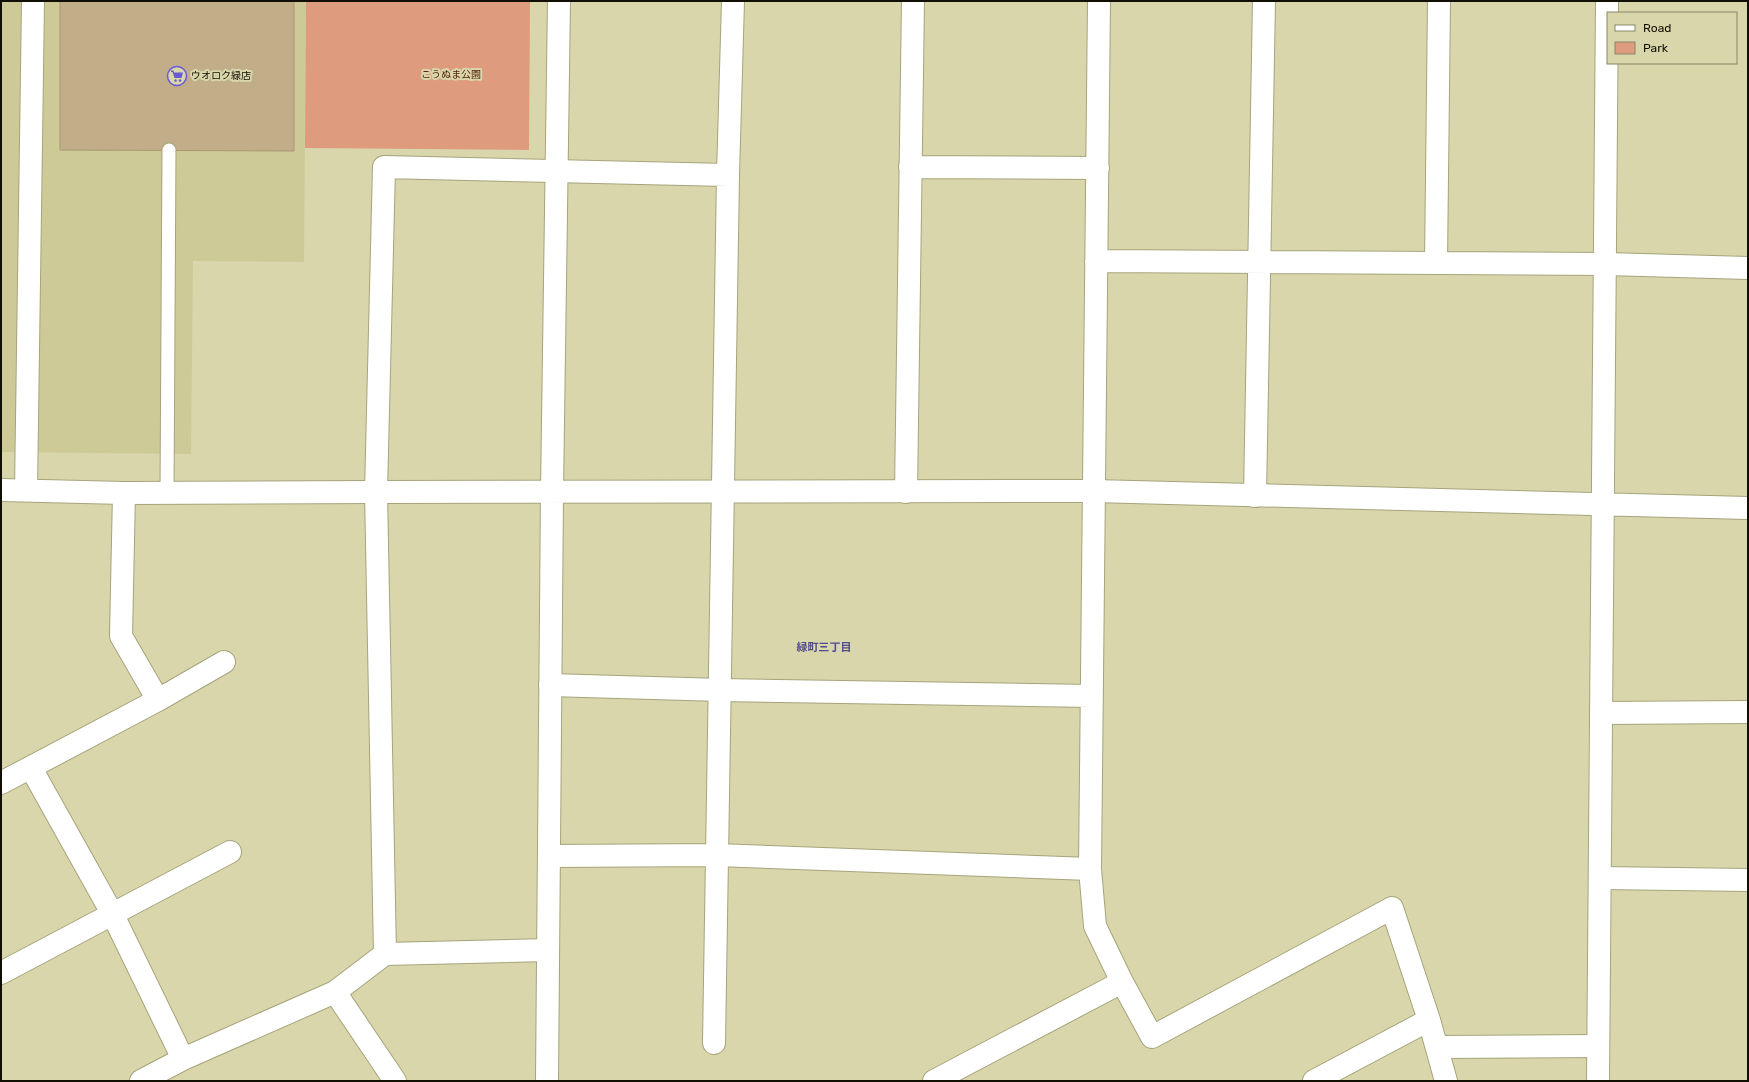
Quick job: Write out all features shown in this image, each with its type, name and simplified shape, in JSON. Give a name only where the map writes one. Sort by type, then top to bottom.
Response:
[{"type":"street","points":[[26,490],[34,1]]},
{"type":"street","points":[[547,1081],[552,492],[559,1]]},
{"type":"street","points":[[714,1043],[721,690],[728,175],[733,1]]},
{"type":"street","points":[[906,492],[913,1]]},
{"type":"street","points":[[1099,1],[1090,870],[1095,926],[1122,982],[1152,1037],[1392,908],[1429,1020],[1446,1081]]},
{"type":"street","points":[[1255,496],[1258,262],[1264,1]]},
{"type":"street","points":[[1436,263],[1439,1]]},
{"type":"street","points":[[1598,1081],[1601,878],[1607,1]]},
{"type":"street","points":[[385,954],[376,492],[384,167],[728,175]]},
{"type":"street","points":[[910,167],[1098,168]]},
{"type":"street","points":[[1096,261],[1606,264],[1748,268]]},
{"type":"street","points":[[1,490],[124,493],[1094,491],[1748,508]]},
{"type":"street","points":[[124,493],[121,636],[158,700]]},
{"type":"street","points":[[1,783],[158,700],[224,662]]},
{"type":"street","points":[[550,685],[721,690],[1092,696]]},
{"type":"street","points":[[1602,713],[1748,712]]},
{"type":"street","points":[[31,768],[113,915],[183,1059]]},
{"type":"street","points":[[1,973],[230,852]]},
{"type":"street","points":[[549,856],[717,855],[1090,870]]},
{"type":"street","points":[[1601,878],[1748,880]]},
{"type":"street","points":[[141,1081],[183,1059],[335,992],[385,954],[548,950]]},
{"type":"street","points":[[934,1081],[1122,982]]},
{"type":"street","points":[[335,992],[395,1081]]},
{"type":"street","points":[[1314,1081],[1429,1020]]},
{"type":"street","points":[[1437,1048],[1598,1046]]},
{"type":"lane","points":[[167,493],[169,150]]},
{"type":"shaded area","points":[[1,1],[306,1],[304,262],[193,261],[191,454],[1,452]]},
{"type":"green space","name":"こうぬま公園","points":[[306,1],[530,1],[529,150],[305,148]]},
{"type":"building","name":"ウオロク緑店","points":[[60,1],[294,1],[294,151],[60,150]]},
{"type":"place","name":"ウオロク緑店","points":[[177,76]]},
{"type":"district","name":"緑町三丁目","points":[[824,647]]}]
